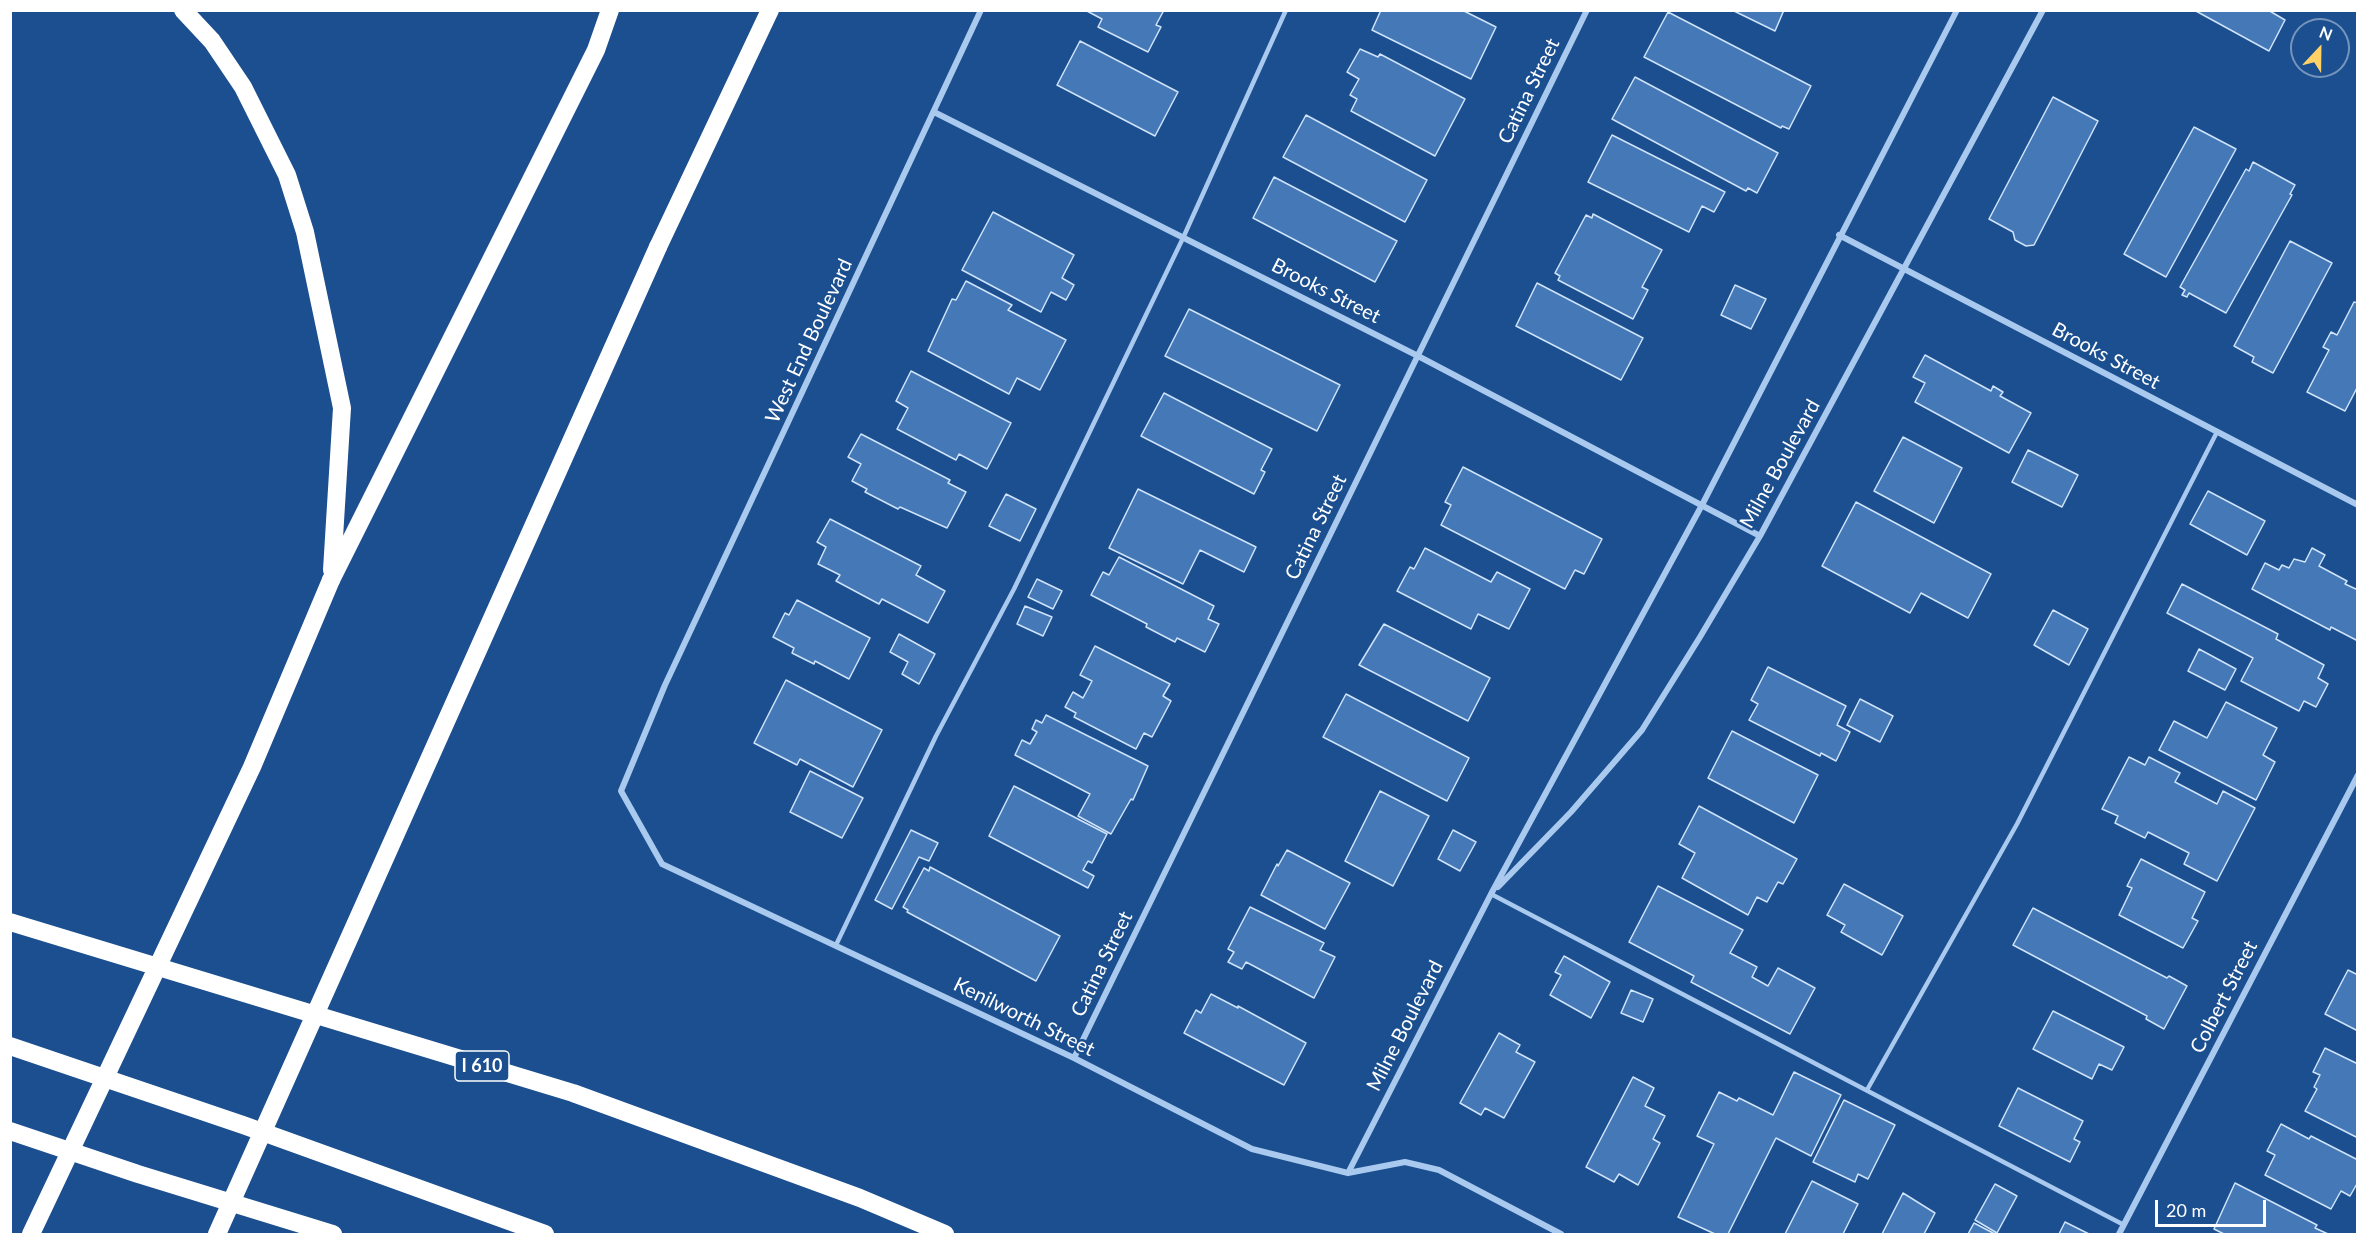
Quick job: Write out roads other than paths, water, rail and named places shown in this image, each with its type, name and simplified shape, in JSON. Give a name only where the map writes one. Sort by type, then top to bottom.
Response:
[{"type":"highway","points":[[183,10],[212,41],[243,87],[287,176],[305,232],[342,408],[331,579]]},
{"type":"highway","points":[[31,1234],[252,767],[331,579],[596,51],[610,10]]},
{"type":"highway","points":[[218,1234],[658,247],[770,10]]},
{"type":"highway","name":"I 610","points":[[10,922],[573,1093],[860,1198],[945,1234]]},
{"type":"highway","points":[[10,1046],[243,1125],[545,1234]]},
{"type":"highway","points":[[10,1131],[138,1174],[333,1234]]},
{"type":"highway","points":[[10,1137],[39,1140]]},
{"type":"street","name":"West End Boulevard","points":[[666,685],[981,10]]},
{"type":"street","name":"Catina Street","points":[[1074,1058],[1587,10]]},
{"type":"street","name":"Milne Boulevard","points":[[1348,1173],[1491,894],[1702,505],[1839,234],[1957,10]]},
{"type":"street","name":"Milne Boulevard","points":[[1491,894],[1571,812],[1642,730],[1761,536],[2043,10]]},
{"type":"street","name":"Brooks Street","points":[[934,112],[1418,356],[1761,536]]},
{"type":"street","name":"Brooks Street","points":[[1839,234],[2358,505]]},
{"type":"street","name":"Kenilworth Street","points":[[666,685],[621,791],[662,864],[1074,1058],[1252,1149],[1348,1173],[1406,1162],[1439,1170],[1561,1234]]},
{"type":"street","name":"Colbert Street","points":[[2119,1234],[2358,775]]},
{"type":"lane","points":[[836,945],[936,736],[1014,589],[1183,238],[1286,10]]},
{"type":"lane","points":[[1867,1090],[2017,824],[2217,432]]},
{"type":"lane","points":[[1491,894],[2124,1225]]}]
